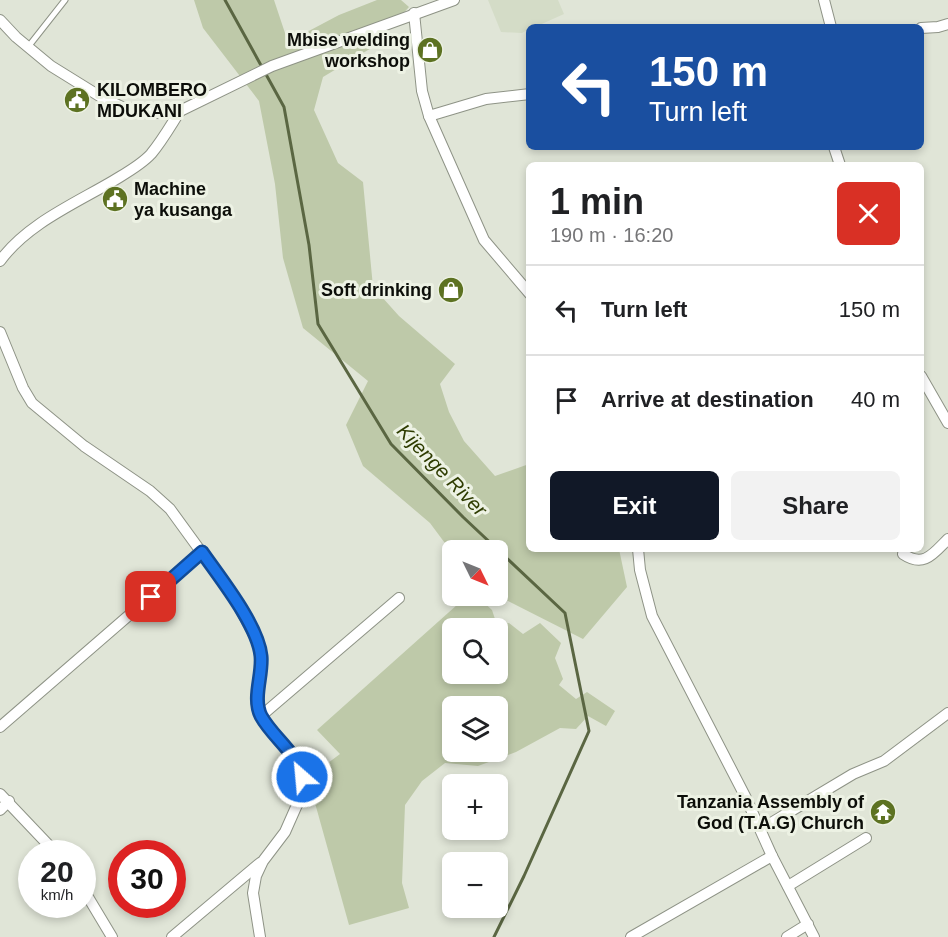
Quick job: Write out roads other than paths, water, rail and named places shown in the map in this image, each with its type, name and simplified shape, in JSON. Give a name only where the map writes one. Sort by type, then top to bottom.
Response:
[{"type":"street","points":[[2,24],[28,47],[73,80],[122,107],[155,113],[180,111],[272,66],[454,0]]},
{"type":"street","points":[[824,0],[830,24]]},
{"type":"street","points":[[414,14],[422,91],[429,116],[484,240],[526,290]]},
{"type":"street","points":[[924,28],[948,24]]},
{"type":"street","points":[[429,116],[486,99],[526,94]]},
{"type":"street","points":[[0,261],[9,248],[51,217],[131,170],[151,154],[180,111]]},
{"type":"street","points":[[0,332],[19,380],[32,403],[84,446],[150,491],[170,508],[234,597],[256,639],[261,655],[258,706],[261,716],[299,764],[304,789],[285,832],[263,861],[256,876],[253,893],[260,937]]},
{"type":"street","points":[[924,381],[948,423]]},
{"type":"street","points":[[903,554],[914,560],[925,559],[948,539]]},
{"type":"street","points":[[0,727],[202,552]]},
{"type":"street","points":[[638,552],[640,570],[652,616],[746,796],[772,856],[814,937]]},
{"type":"street","points":[[261,716],[399,598]]},
{"type":"street","points":[[760,829],[853,774],[884,761],[948,713]]},
{"type":"street","points":[[0,810],[4,798],[44,840]]},
{"type":"street","points":[[788,886],[866,838]]},
{"type":"street","points":[[631,937],[772,856]]},
{"type":"street","points":[[172,937],[263,861]]},
{"type":"street","points":[[96,910],[112,937]]},
{"type":"street","points":[[787,937],[808,924]]},
{"type":"lane","points":[[28,47],[65,0]]},
{"type":"waterway","name":"Kijenge River","points":[[225,0],[284,107],[309,245],[318,324],[391,444],[463,517],[565,613],[589,731],[494,937]]},
{"type":"place","name":"Mbise welding workshop","points":[[430,50]]},
{"type":"place","name":"KILOMBERO MDUKANI","points":[[77,100]]},
{"type":"place","name":"Machine ya kusanga","points":[[115,199]]},
{"type":"place","name":"Soft drinking","points":[[451,290]]},
{"type":"place","name":"Tanzania Assembly of God (T.A.G) Church","points":[[883,812]]}]
